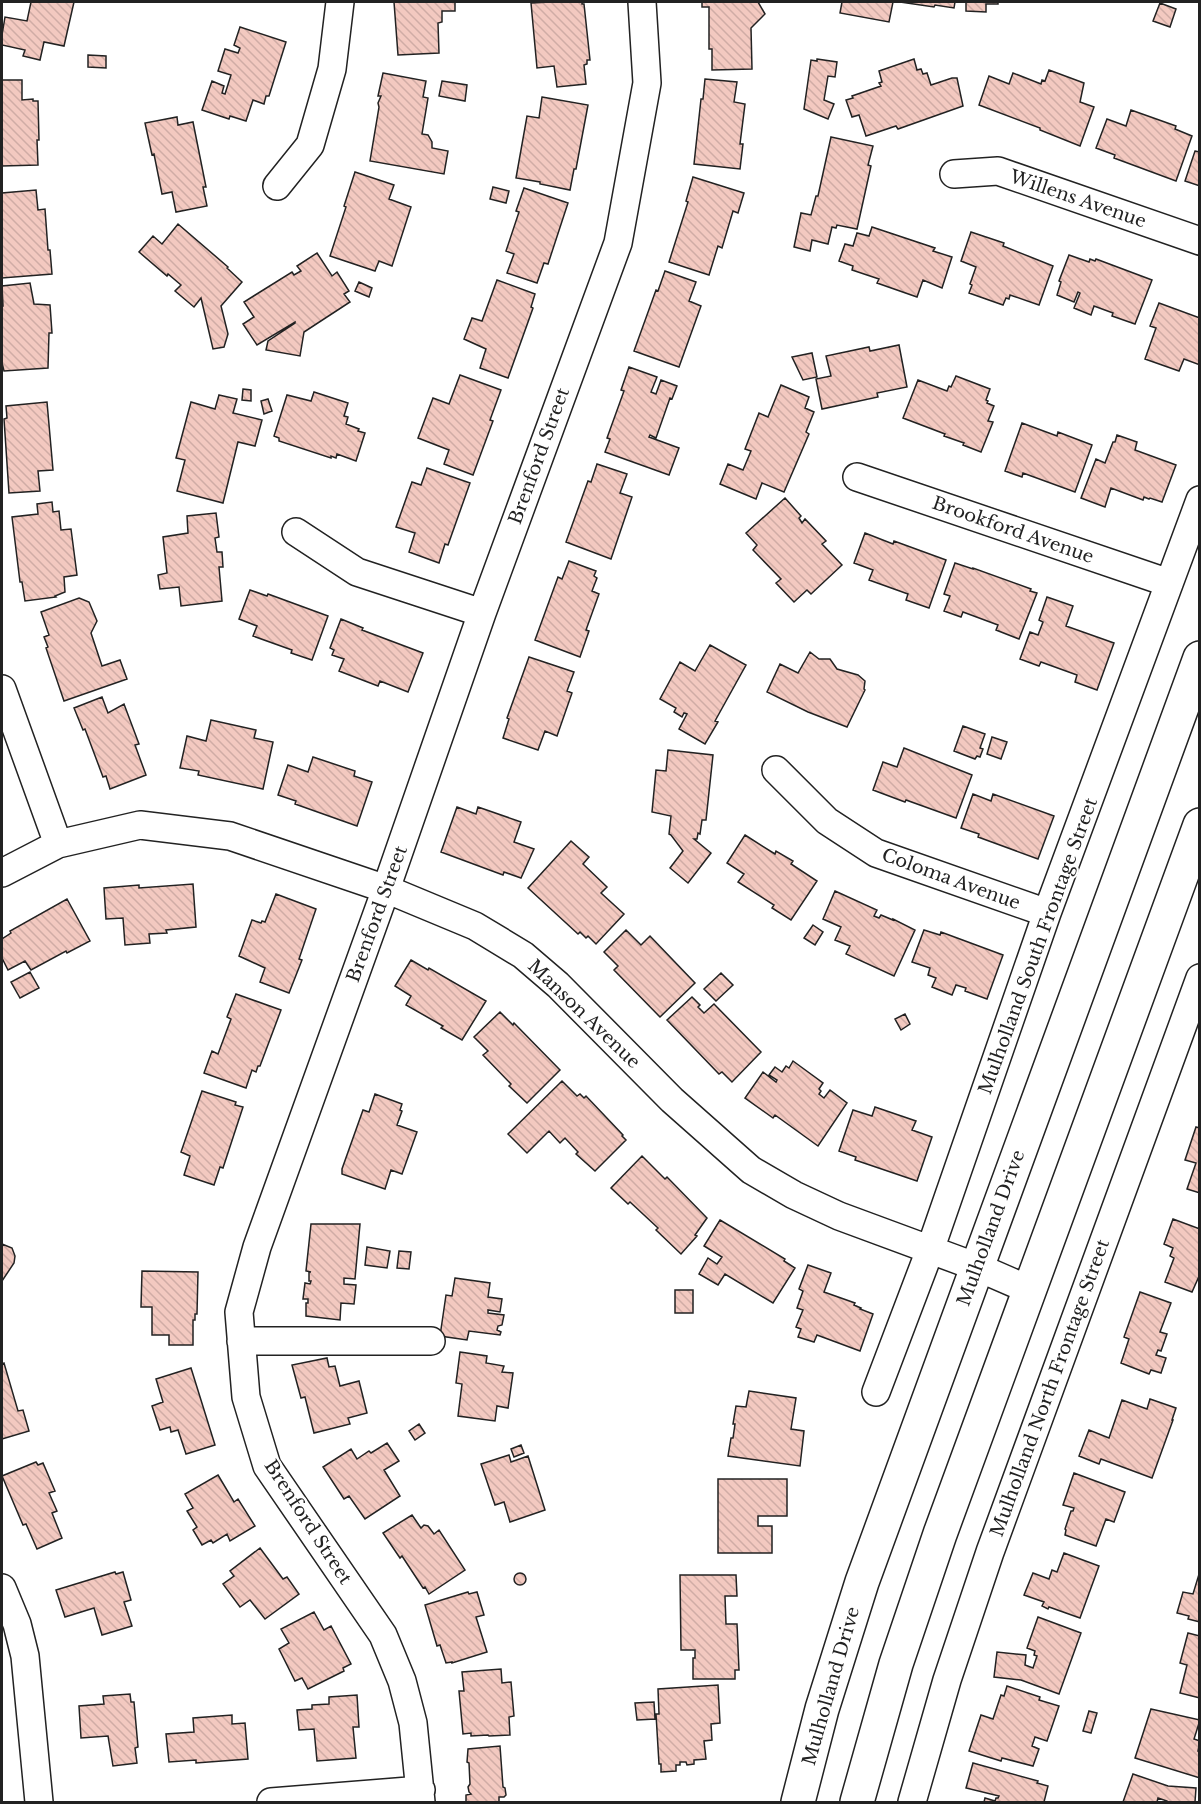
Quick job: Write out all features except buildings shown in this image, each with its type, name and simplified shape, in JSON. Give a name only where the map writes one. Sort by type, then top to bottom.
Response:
[{"type":"main road","name":"Mulholland Drive","points":[[798,1803],[822,1709],[862,1582],[1200,657]]},
{"type":"main road","points":[[857,1803],[916,1603],[976,1432],[1200,825]]},
{"type":"street","points":[[277,186],[310,145],[332,69],[340,2]]},
{"type":"street","name":"Brenford Street","points":[[421,1796],[413,1723],[402,1681],[383,1635],[267,1466],[246,1396],[239,1312],[256,1247],[386,889],[482,613],[618,243],[647,82],[642,2]]},
{"type":"street","name":"Willens Avenue","points":[[954,174],[998,171],[1200,241]]},
{"type":"street","name":"Brookford Avenue","points":[[857,477],[1169,583]]},
{"type":"street","name":"Mulholland South Frontage Street","points":[[876,1392],[930,1250],[1047,913],[1200,500]]},
{"type":"street","points":[[296,532],[357,572],[482,613]]},
{"type":"street","points":[[2,689],[58,844]]},
{"type":"street","name":"Coloma Avenue","points":[[776,770],[827,821],[876,853],[1047,913]]},
{"type":"street","name":"Manson Avenue","points":[[2,873],[58,844],[140,825],[230,836],[386,889],[475,926],[523,955],[558,985],[672,1100],[751,1170],[794,1195],[830,1212],[977,1267],[1030,1290]]},
{"type":"street","name":"Mulholland North Frontage Street","points":[[912,1803],[947,1680],[990,1552],[1200,978]]},
{"type":"street","points":[[241,1341],[431,1341]]},
{"type":"street","points":[[2,1588],[17,1624],[26,1656],[39,1803]]},
{"type":"street","points":[[271,1803],[421,1796]]}]
